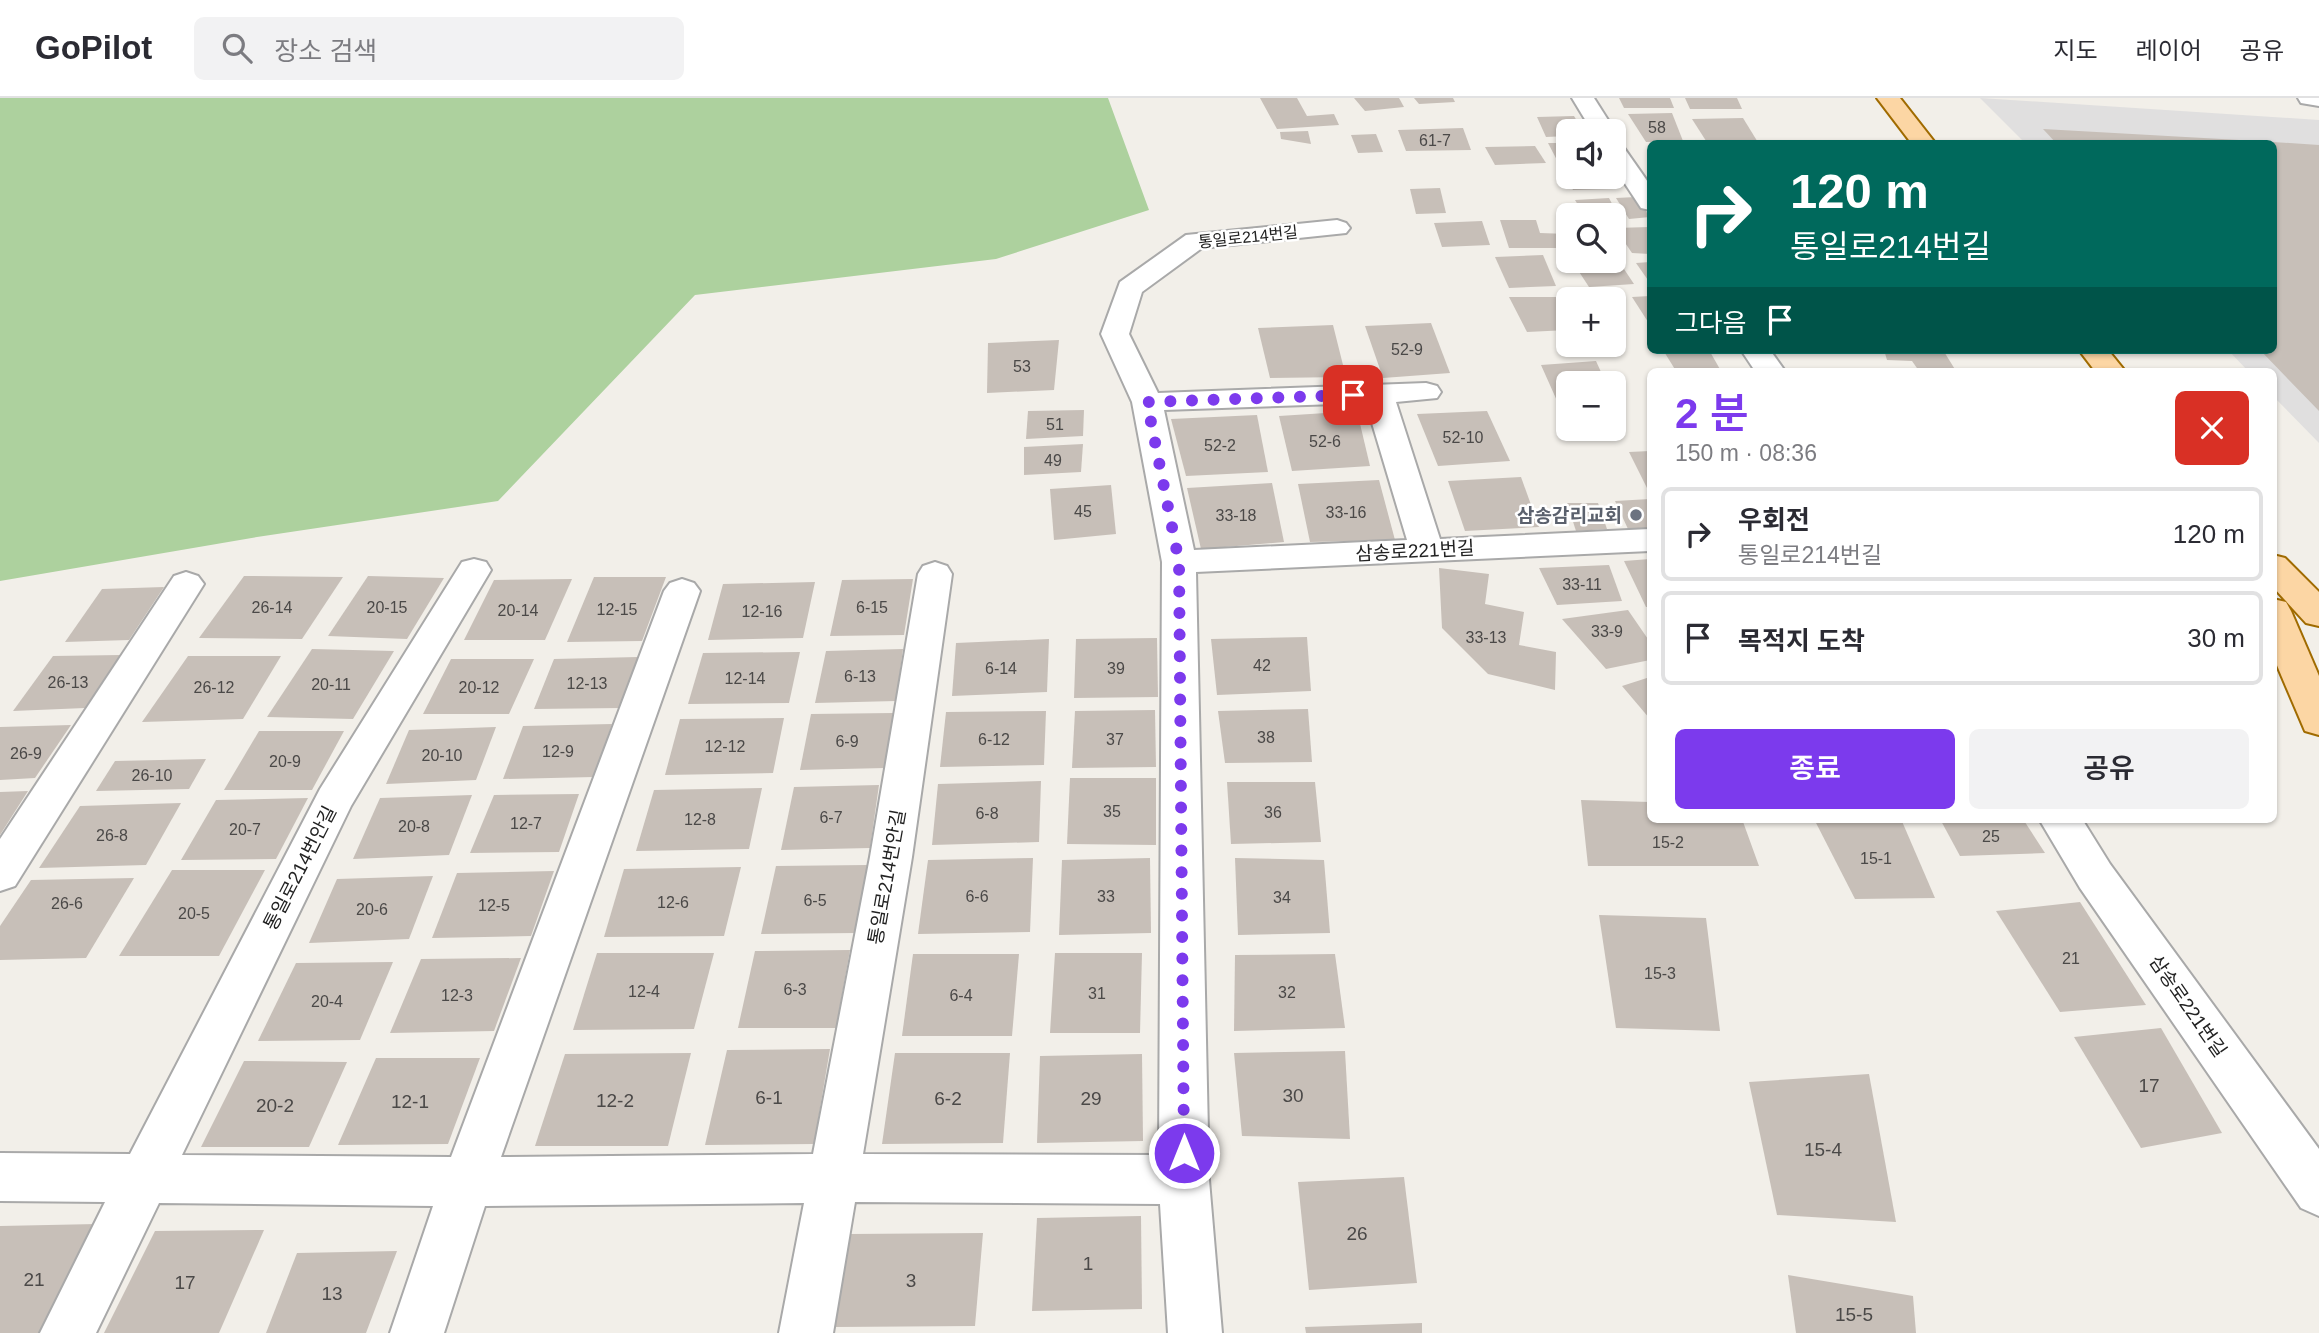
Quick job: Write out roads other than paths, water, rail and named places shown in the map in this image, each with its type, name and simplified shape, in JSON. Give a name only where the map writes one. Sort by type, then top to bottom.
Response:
[{"type":"main road","points":[[1888,98],[1922,140]]},
{"type":"main road","points":[[2096,354],[2108,368]]},
{"type":"main road","points":[[2277,557],[2319,585]]},
{"type":"main road","points":[[2277,570],[2319,614]]},
{"type":"main road","points":[[2277,621],[2319,721]]},
{"type":"street","points":[[1583,98],[1595,119]]},
{"type":"street","points":[[2309,98],[2319,99]]},
{"type":"street","points":[[1626,168],[1647,199]]},
{"type":"street","name":"통일로214번길","points":[[1195,1333],[1184,1180],[1179,562],[1147,402],[1115,334],[1130,288],[1195,241],[1337,228]]},
{"type":"street","points":[[1147,402],[1426,392]]},
{"type":"street","points":[[1379,394],[1427,550]]},
{"type":"street","name":"삼송로221번길","points":[[1179,562],[1647,540]]},
{"type":"street","name":"통일로214번안길","points":[[67,1333],[334,800],[474,570]]},
{"type":"street","name":"통일로214번안길","points":[[806,1333],[891,857],[935,574]]},
{"type":"street","points":[[0,874],[186,584]]},
{"type":"street","points":[[417,1333],[467,1182],[682,591]]},
{"type":"street","name":"삼송로221번길","points":[[2062,823],[2095,876],[2319,1191]]},
{"type":"street","points":[[0,1177],[467,1182],[834,1178],[1184,1180]]},
{"type":"place","name":"삼송감리교회","points":[[1636,515]]}]
